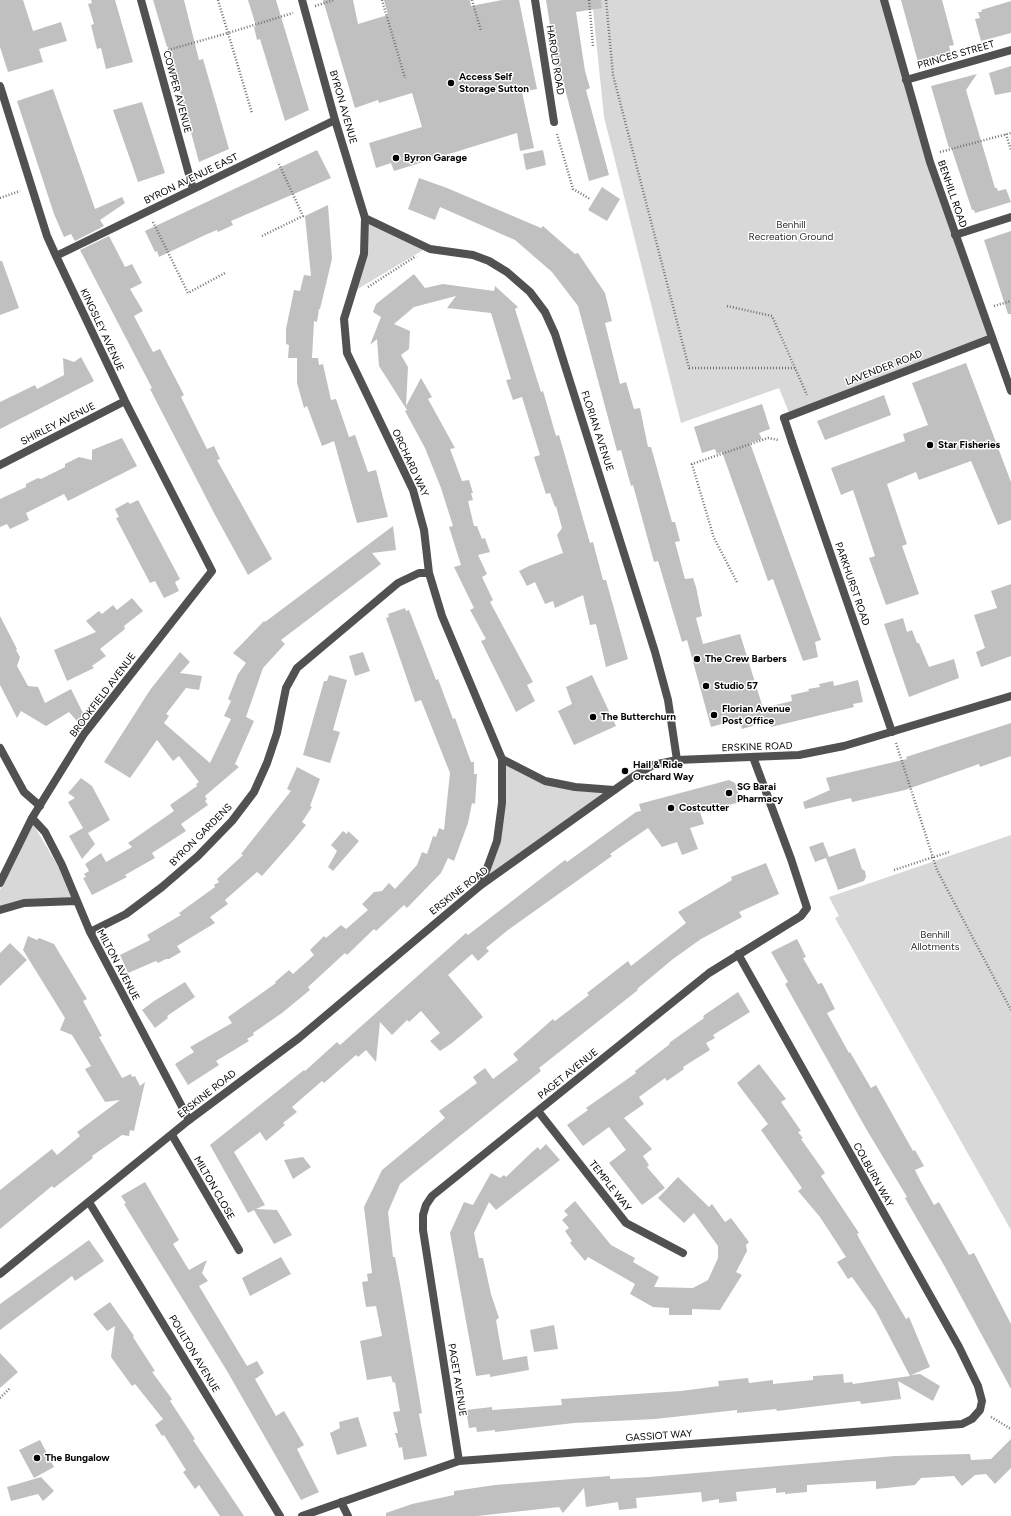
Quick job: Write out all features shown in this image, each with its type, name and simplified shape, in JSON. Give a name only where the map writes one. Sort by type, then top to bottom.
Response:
[{"type":"street","name":"COWPER AVENUE","points":[[140,0],[193,189]]},
{"type":"street","name":"BYRON AVENUE","points":[[302,0],[335,120],[365,218]]},
{"type":"street","name":"HAROLD ROAD","points":[[535,0],[554,122]]},
{"type":"street","name":"BENHILL ROAD","points":[[884,0],[928,156],[1011,391]]},
{"type":"street","name":"PRINCES STREET","points":[[906,80],[1011,50]]},
{"type":"street","name":"KINGSLEY AVENUE","points":[[0,86],[32,187],[56,256],[125,402],[212,571]]},
{"type":"street","name":"BYRON AVENUE EAST","points":[[56,256],[335,120]]},
{"type":"street","points":[[955,235],[1011,217]]},
{"type":"street","name":"FLORIAN AVENUE","points":[[365,218],[430,249],[473,255],[489,261],[507,272],[530,292],[545,312],[555,334],[567,370],[655,652],[668,700],[677,760]]},
{"type":"street","name":"ORCHARD WAY","points":[[365,218],[364,254],[344,319],[347,353],[413,490],[424,530],[429,573],[442,616],[502,759],[502,802],[497,841],[481,885]]},
{"type":"street","name":"LAVENDER ROAD","points":[[784,418],[992,338]]},
{"type":"street","name":"SHIRLEY AVENUE","points":[[0,465],[125,402]]},
{"type":"street","name":"PARKHURST ROAD","points":[[784,418],[892,732]]},
{"type":"street","name":"BROOKFIELD AVENUE","points":[[0,883],[32,818],[84,734],[212,571]]},
{"type":"street","name":"BYRON GARDENS","points":[[90,932],[126,914],[162,887],[198,856],[232,821],[254,792],[267,763],[277,733],[286,688],[297,668],[398,583],[419,573],[429,573]]},
{"type":"street","name":"ERSKINE ROAD","points":[[0,1274],[189,1120],[299,1038],[481,885],[614,790],[653,765],[677,760],[799,755],[844,746],[1011,696]]},
{"type":"street","points":[[0,748],[24,792],[40,806]]},
{"type":"street","name":"PAGET AVENUE","points":[[459,1461],[423,1230],[423,1215],[426,1204],[432,1196],[709,972],[801,916],[807,908],[791,859],[753,757]]},
{"type":"street","points":[[502,759],[545,781],[575,787],[614,790]]},
{"type":"street","name":"MILTON AVENUE","points":[[32,818],[45,832],[62,865],[90,932],[189,1120]]},
{"type":"street","points":[[0,910],[24,903],[76,901]]},
{"type":"street","name":"COLBURN WAY","points":[[738,954],[959,1347],[978,1386],[982,1401],[980,1410]]},
{"type":"street","name":"TEMPLE WAY","points":[[538,1111],[626,1223],[683,1253]]},
{"type":"street","name":"MILTON CLOSE","points":[[172,1135],[239,1250]]},
{"type":"street","name":"POULTON AVENUE","points":[[90,1202],[280,1516]]},
{"type":"street","name":"GASSIOT WAY","points":[[341,1502],[459,1461],[962,1424],[972,1419],[980,1410]]},
{"type":"street","points":[[302,1516],[341,1502],[348,1516]]},
{"type":"path","points":[[218,0],[252,114]]},
{"type":"path","points":[[156,53],[228,33],[334,0]]},
{"type":"path","points":[[382,0],[405,78]]},
{"type":"path","points":[[472,0],[481,31]]},
{"type":"path","points":[[589,0],[593,46]]},
{"type":"path","points":[[606,0],[613,75],[689,368],[796,368]]},
{"type":"path","points":[[554,122],[573,188],[590,199]]},
{"type":"path","points":[[928,156],[1011,132]]},
{"type":"path","points":[[1006,134],[1011,150]]},
{"type":"path","points":[[262,236],[303,216],[272,151]]},
{"type":"path","points":[[0,198],[32,187]]},
{"type":"path","points":[[148,211],[188,293],[226,273]]},
{"type":"path","points":[[351,296],[402,264],[430,249]]},
{"type":"path","points":[[982,310],[1011,301]]},
{"type":"path","points":[[727,306],[772,316],[796,368],[811,407]]},
{"type":"path","points":[[737,582],[714,538],[692,464],[768,438],[792,442]]},
{"type":"path","points":[[892,732],[937,870],[1011,1010]]},
{"type":"path","points":[[894,870],[949,852]]},
{"type":"path","points":[[0,1398],[10,1388]]},
{"type":"path","points":[[980,1410],[1011,1429]]},
{"type":"green space","name":"Benhill Recreation Ground","points":[[592,0],[884,0],[906,80],[992,338],[790,415],[779,388],[681,423],[604,117]]},
{"type":"green space","points":[[369,224],[423,250],[356,290]]},
{"type":"green space","points":[[506,765],[546,785],[605,793],[487,877],[500,841]]},
{"type":"green space","points":[[33,824],[58,866],[72,899],[0,906],[0,890]]},
{"type":"green space","name":"Benhill Allotments","points":[[1011,835],[1011,1230],[835,918],[839,916],[829,897]]},
{"type":"building","points":[[0,0],[23,0],[33,31],[61,22],[67,41],[39,49],[43,62],[8,72],[0,47]]},
{"type":"building","points":[[91,0],[115,0],[133,62],[106,69],[101,48],[97,49],[91,25],[94,24],[88,4],[92,3]]},
{"type":"building","points":[[153,0],[184,0],[199,60],[203,59],[229,149],[199,162],[168,47]]},
{"type":"building","points":[[248,0],[276,0],[309,110],[285,121],[260,39],[257,40],[254,27],[256,26]]},
{"type":"building","points":[[323,0],[353,0],[358,24],[388,15],[384,0],[470,0],[471,6],[502,0],[519,0],[537,89],[522,92],[534,148],[520,151],[517,133],[394,171],[391,163],[376,168],[369,143],[422,127],[412,93],[379,103],[378,100],[355,108]]},
{"type":"building","points":[[546,0],[601,0],[602,8],[576,12],[585,71],[590,88],[586,90],[609,175],[589,181],[563,81],[559,81]]},
{"type":"building","points":[[901,0],[942,0],[954,45],[949,46],[951,53],[918,62]]},
{"type":"building","points":[[1011,1],[1011,33],[981,41],[975,19],[980,18],[978,12],[982,12],[981,10]]},
{"type":"building","points":[[1011,66],[1011,92],[995,95],[989,73]]},
{"type":"building","points":[[977,74],[966,90],[995,188],[997,188],[998,191],[1006,189],[1011,202],[975,213],[974,210],[972,210],[951,147],[949,148],[931,86]]},
{"type":"building","points":[[53,89],[95,209],[122,197],[125,203],[100,220],[104,226],[75,241],[71,234],[64,237],[54,214],[17,101]]},
{"type":"building","points":[[142,102],[165,173],[138,182],[113,110]]},
{"type":"building","points":[[317,150],[331,178],[231,221],[233,225],[218,232],[217,230],[205,235],[159,257],[157,251],[155,252],[145,231]]},
{"type":"building","points":[[543,150],[546,165],[526,170],[523,154]]},
{"type":"building","points":[[419,178],[447,188],[541,228],[543,226],[575,254],[578,253],[605,293],[612,321],[605,323],[620,384],[626,382],[634,409],[640,408],[648,447],[651,447],[672,522],[675,522],[680,541],[675,542],[685,579],[693,578],[696,587],[702,616],[696,618],[703,644],[740,634],[763,708],[792,701],[791,695],[809,691],[808,689],[820,687],[819,684],[833,681],[834,686],[858,680],[863,702],[853,704],[854,707],[771,727],[769,721],[742,729],[739,719],[711,727],[687,640],[682,642],[658,561],[654,562],[633,485],[631,486],[621,450],[617,451],[578,306],[552,272],[515,240],[440,207],[435,220],[408,209]]},
{"type":"building","points":[[602,187],[620,199],[607,221],[588,210]]},
{"type":"building","points":[[328,205],[332,259],[317,322],[314,321],[312,358],[318,358],[319,365],[323,364],[331,400],[336,399],[349,437],[355,435],[368,472],[376,470],[388,517],[357,523],[334,441],[322,446],[307,406],[304,408],[297,383],[297,358],[288,358],[289,345],[286,344],[286,329],[294,290],[300,291],[304,275],[311,276],[305,216]]},
{"type":"building","points":[[1011,231],[1011,314],[1008,314],[984,240]]},
{"type":"building","points":[[109,236],[125,267],[132,264],[142,283],[130,289],[143,311],[134,316],[153,352],[160,349],[184,395],[181,397],[207,449],[214,446],[220,459],[217,460],[272,559],[248,575],[214,513],[150,389],[152,388],[80,250]]},
{"type":"building","points":[[0,261],[2,261],[19,308],[0,315]]},
{"type":"building","points":[[414,274],[425,288],[443,284],[494,291],[495,286],[518,307],[515,309],[541,392],[543,391],[556,436],[559,435],[590,543],[593,542],[603,580],[606,580],[628,659],[606,667],[596,624],[590,625],[583,595],[555,608],[553,601],[545,604],[535,582],[527,586],[519,571],[563,553],[557,535],[562,528],[556,506],[555,507],[550,493],[546,494],[534,457],[540,455],[522,397],[513,400],[506,380],[511,379],[491,313],[447,308],[456,296],[414,307],[394,324],[410,331],[409,349],[401,355],[408,367],[406,406],[421,378],[432,397],[428,399],[455,448],[450,449],[462,481],[469,480],[473,493],[471,493],[473,500],[468,501],[474,526],[477,526],[482,539],[485,538],[490,552],[478,555],[487,574],[482,577],[493,600],[490,602],[533,682],[527,685],[535,701],[516,712],[481,641],[486,639],[470,610],[474,608],[454,567],[461,565],[449,527],[453,526],[441,488],[425,448],[405,411],[407,410],[379,366],[377,339],[370,345],[381,317],[373,312],[376,304]]},
{"type":"building","points":[[81,357],[94,381],[0,429],[0,402],[35,385],[37,389],[64,375],[63,358],[74,362]]},
{"type":"building","points":[[966,363],[1011,482],[1011,520],[998,525],[971,461],[919,480],[916,472],[887,484],[907,544],[902,546],[919,594],[886,605],[869,558],[875,556],[853,490],[841,495],[831,468],[905,441],[903,434],[928,425],[912,383]]},
{"type":"building","points":[[884,395],[891,415],[825,440],[817,421]]},
{"type":"building","points":[[762,404],[770,429],[759,433],[762,439],[750,443],[821,640],[815,642],[818,657],[803,661],[773,579],[768,581],[722,452],[717,454],[715,449],[702,453],[694,427]]},
{"type":"building","points":[[122,438],[137,466],[68,501],[64,494],[26,513],[29,520],[10,529],[7,524],[0,527],[0,499],[26,487],[26,484],[38,478],[41,479],[65,467],[65,464],[79,457],[92,460],[92,450]]},
{"type":"building","points":[[138,500],[180,579],[175,582],[179,591],[164,598],[155,581],[150,583],[116,518],[119,517],[115,509],[128,502],[130,504]]},
{"type":"building","points":[[393,526],[396,550],[372,553],[381,564],[281,640],[285,644],[263,668],[246,717],[254,721],[235,764],[239,767],[205,796],[207,799],[205,801],[208,805],[181,824],[186,831],[152,853],[155,858],[125,875],[127,877],[92,895],[83,878],[86,877],[84,874],[89,871],[85,864],[101,853],[106,862],[132,847],[128,843],[174,811],[170,805],[197,786],[199,789],[196,784],[199,782],[179,756],[173,761],[157,740],[130,778],[104,762],[150,690],[180,652],[190,662],[180,673],[202,676],[199,690],[186,688],[166,714],[169,716],[164,723],[210,763],[231,719],[224,716],[231,701],[228,699],[238,674],[246,663],[233,653],[264,621],[265,622]]},
{"type":"building","points":[[1011,584],[1011,656],[981,667],[976,652],[985,648],[974,615],[997,608],[991,591]]},
{"type":"building","points":[[132,598],[143,611],[124,626],[125,629],[100,649],[106,656],[92,666],[94,668],[67,681],[54,650],[96,632],[86,621],[99,611],[102,614],[113,605],[117,610]]},
{"type":"building","points":[[405,608],[406,611],[409,610],[436,680],[438,679],[453,719],[455,718],[471,762],[474,762],[474,774],[477,774],[475,804],[472,803],[468,823],[454,861],[448,858],[441,873],[407,908],[404,905],[376,931],[374,929],[347,955],[345,953],[308,987],[310,990],[282,1013],[253,1033],[254,1035],[247,1039],[249,1041],[216,1061],[219,1065],[188,1085],[175,1064],[194,1052],[190,1047],[232,1023],[228,1017],[276,983],[275,982],[289,970],[293,974],[314,955],[310,950],[324,936],[326,938],[341,925],[346,929],[368,910],[362,904],[374,892],[382,891],[389,883],[395,889],[417,865],[422,852],[427,854],[433,836],[436,837],[439,828],[444,830],[450,773],[421,700],[415,702],[386,618],[389,617],[388,614]]},
{"type":"building","points":[[0,616],[17,649],[16,650],[20,657],[17,666],[28,686],[38,687],[45,703],[71,689],[87,721],[82,727],[69,712],[46,726],[21,711],[17,718],[0,685]]},
{"type":"building","points":[[903,618],[907,632],[912,630],[929,667],[954,659],[959,678],[909,697],[884,624]]},
{"type":"building","points":[[363,652],[370,671],[355,676],[349,656]]},
{"type":"building","points":[[329,675],[347,680],[333,730],[340,732],[330,763],[303,755],[324,681],[327,681]]},
{"type":"building","points":[[592,675],[616,726],[574,745],[558,711],[572,704],[566,687]]},
{"type":"building","points":[[1011,723],[1011,756],[980,767],[979,764],[905,790],[852,802],[851,798],[805,809],[803,802],[830,790],[826,778],[907,759],[906,757]]},
{"type":"building","points":[[297,767],[320,779],[310,806],[312,807],[302,822],[306,825],[262,876],[257,872],[225,900],[228,904],[210,917],[215,923],[177,946],[181,952],[169,959],[158,963],[156,961],[128,973],[120,955],[150,940],[147,935],[181,915],[179,913],[215,887],[214,885],[219,882],[217,879],[243,855],[241,854],[291,791],[287,789]]},
{"type":"building","points":[[81,778],[92,786],[110,820],[88,833],[95,844],[82,859],[69,836],[83,828],[68,802],[75,798],[68,793]]},
{"type":"building","points":[[729,780],[735,783],[741,802],[700,812],[704,824],[690,828],[698,849],[682,855],[677,842],[662,847],[648,828],[610,854],[612,856],[508,930],[486,948],[489,951],[478,961],[472,954],[448,975],[483,1017],[452,1043],[440,1051],[430,1041],[440,1033],[421,1011],[409,1022],[407,1020],[392,1035],[380,1022],[376,1062],[366,1050],[358,1057],[356,1055],[324,1083],[322,1081],[292,1107],[297,1112],[283,1123],[285,1125],[266,1141],[260,1132],[234,1152],[265,1205],[256,1209],[277,1210],[292,1235],[274,1244],[254,1210],[248,1213],[210,1145],[304,1070],[305,1071],[337,1042],[340,1045],[466,933],[468,935],[565,860],[567,862],[636,812],[641,811],[639,804]]},
{"type":"building","points":[[343,831],[347,834],[348,831],[359,841],[333,871],[328,867],[337,851],[331,845]]},
{"type":"building","points":[[823,842],[829,857],[855,848],[862,869],[865,871],[866,877],[864,881],[838,890],[826,858],[815,862],[809,847]]},
{"type":"building","points":[[766,863],[779,894],[739,912],[742,917],[701,939],[673,959],[637,989],[638,990],[539,1068],[541,1071],[400,1184],[388,1212],[393,1257],[395,1257],[402,1295],[422,1413],[419,1414],[427,1456],[404,1460],[402,1447],[399,1448],[395,1433],[398,1433],[393,1412],[400,1411],[395,1382],[393,1383],[391,1376],[367,1380],[360,1341],[382,1336],[376,1306],[366,1307],[362,1282],[368,1281],[367,1274],[372,1273],[364,1207],[382,1170],[445,1118],[439,1111],[477,1083],[473,1077],[485,1068],[493,1079],[518,1060],[513,1054],[553,1019],[555,1021],[589,995],[587,993],[628,961],[631,966],[686,923],[678,912],[732,880],[731,877]]},
{"type":"building","points":[[28,936],[37,940],[39,938],[54,944],[87,999],[83,1001],[102,1036],[99,1037],[122,1078],[131,1074],[132,1077],[135,1076],[140,1086],[145,1082],[134,1131],[130,1130],[129,1136],[122,1135],[92,1156],[93,1158],[54,1188],[52,1186],[0,1229],[0,1190],[52,1149],[57,1155],[80,1136],[77,1132],[120,1100],[105,1102],[85,1069],[91,1066],[72,1035],[60,1030],[65,1018],[23,950]]},
{"type":"building","points":[[797,939],[806,957],[803,958],[818,984],[822,983],[835,1009],[827,1013],[849,1053],[850,1052],[871,1088],[876,1085],[913,1151],[915,1150],[924,1166],[915,1170],[921,1182],[934,1205],[939,1202],[969,1255],[974,1253],[1011,1324],[1011,1389],[945,1267],[905,1198],[907,1197],[865,1127],[785,984],[788,982],[771,952]]},
{"type":"building","points":[[10,943],[27,960],[0,986],[0,953]]},
{"type":"building","points":[[185,982],[195,997],[167,1016],[168,1018],[155,1028],[142,1010]]},
{"type":"building","points":[[738,992],[750,1012],[713,1035],[715,1038],[706,1043],[710,1050],[683,1067],[684,1069],[667,1081],[665,1078],[639,1097],[644,1104],[624,1118],[652,1149],[643,1156],[649,1165],[647,1167],[665,1188],[642,1205],[609,1163],[626,1150],[609,1127],[583,1146],[567,1125],[588,1110],[586,1108],[636,1073],[635,1071],[670,1044],[669,1043],[704,1018],[703,1016]]},
{"type":"building","points":[[759,1064],[786,1099],[781,1102],[801,1131],[798,1132],[803,1138],[801,1139],[825,1173],[821,1176],[859,1233],[857,1234],[860,1240],[906,1319],[909,1317],[930,1367],[911,1375],[920,1374],[940,1386],[933,1401],[898,1381],[901,1399],[861,1404],[860,1401],[777,1411],[776,1409],[737,1413],[737,1410],[655,1419],[574,1423],[495,1432],[495,1430],[477,1432],[476,1427],[469,1428],[466,1410],[492,1407],[492,1410],[562,1405],[561,1399],[681,1391],[719,1386],[718,1381],[748,1378],[749,1383],[773,1380],[773,1384],[813,1380],[813,1376],[843,1374],[844,1383],[852,1382],[853,1384],[910,1376],[876,1311],[852,1277],[848,1279],[837,1262],[846,1257],[820,1217],[798,1191],[802,1188],[761,1130],[768,1124],[737,1083]]},
{"type":"building","points":[[546,1144],[560,1160],[496,1210],[489,1202],[474,1233],[479,1258],[483,1258],[491,1294],[499,1318],[496,1320],[503,1360],[527,1356],[529,1370],[490,1377],[490,1374],[476,1376],[450,1233],[464,1202],[473,1205],[491,1173],[500,1178],[504,1175],[506,1177],[538,1147],[540,1150]]},
{"type":"building","points":[[303,1157],[311,1167],[293,1179],[284,1160]]},
{"type":"building","points":[[678,1177],[709,1207],[712,1204],[725,1222],[731,1218],[749,1242],[746,1245],[747,1251],[736,1272],[742,1275],[720,1310],[692,1309],[692,1315],[669,1315],[669,1308],[653,1307],[630,1294],[635,1284],[588,1257],[585,1261],[570,1243],[572,1241],[565,1231],[569,1228],[562,1220],[568,1215],[564,1211],[575,1201],[611,1245],[635,1258],[633,1262],[659,1277],[654,1287],[693,1288],[708,1280],[718,1258],[718,1246],[694,1213],[684,1223],[658,1198]]},
{"type":"building","points":[[145,1182],[179,1240],[173,1244],[189,1270],[207,1260],[202,1273],[208,1281],[199,1286],[247,1366],[257,1361],[264,1373],[255,1379],[276,1416],[284,1411],[304,1445],[297,1449],[319,1492],[301,1500],[227,1371],[124,1204],[126,1203],[121,1196]]},
{"type":"building","points":[[89,1240],[104,1261],[75,1281],[72,1276],[0,1330],[0,1304]]},
{"type":"building","points":[[281,1257],[291,1274],[250,1296],[242,1278]]},
{"type":"building","points":[[110,1302],[134,1336],[133,1337],[155,1371],[152,1372],[172,1399],[170,1401],[195,1439],[193,1440],[244,1516],[220,1516],[199,1485],[195,1489],[183,1472],[186,1470],[164,1435],[162,1436],[155,1425],[163,1419],[135,1384],[132,1386],[111,1357],[115,1326],[107,1331],[93,1314]]},
{"type":"building","points":[[554,1325],[558,1349],[534,1352],[530,1330]]},
{"type":"building","points":[[0,1353],[18,1372],[0,1388]]},
{"type":"building","points":[[358,1417],[367,1446],[337,1455],[330,1433],[340,1428],[339,1422]]},
{"type":"building","points":[[1011,1439],[1011,1468],[995,1484],[986,1474],[975,1475],[962,1486],[954,1476],[921,1478],[915,1485],[876,1489],[876,1481],[807,1485],[807,1492],[785,1494],[785,1492],[776,1493],[776,1488],[736,1492],[737,1501],[719,1503],[719,1499],[702,1502],[701,1492],[636,1498],[637,1508],[619,1510],[618,1502],[586,1507],[584,1488],[563,1513],[559,1507],[477,1516],[386,1516],[386,1513],[412,1504],[454,1495],[454,1491],[495,1485],[610,1476],[610,1479],[649,1477],[895,1456],[970,1454],[971,1460],[991,1459]]},
{"type":"building","name":"The Bungalow","points":[[40,1440],[54,1467],[34,1478],[19,1450]]},
{"type":"building","points":[[41,1477],[54,1491],[43,1501],[38,1494],[11,1501],[7,1487]]},
{"type":"place","name":"Access Self Storage Sutton","points":[[451,83]]},
{"type":"place","name":"Byron Garage","points":[[396,158]]},
{"type":"place","name":"Star Fisheries","points":[[930,445]]},
{"type":"place","name":"The Crew Barbers","points":[[697,659]]},
{"type":"place","name":"Studio 57","points":[[706,686]]},
{"type":"place","name":"Florian Avenue Post Office","points":[[714,715]]},
{"type":"place","name":"The Butterchurn","points":[[593,717]]},
{"type":"place","name":"Hail & Ride Orchard Way","points":[[625,771]]},
{"type":"place","name":"SG Barai Pharmacy","points":[[729,793]]},
{"type":"place","name":"Costcutter","points":[[671,808]]},
{"type":"place","name":"The Bungalow","points":[[37,1458]]}]
